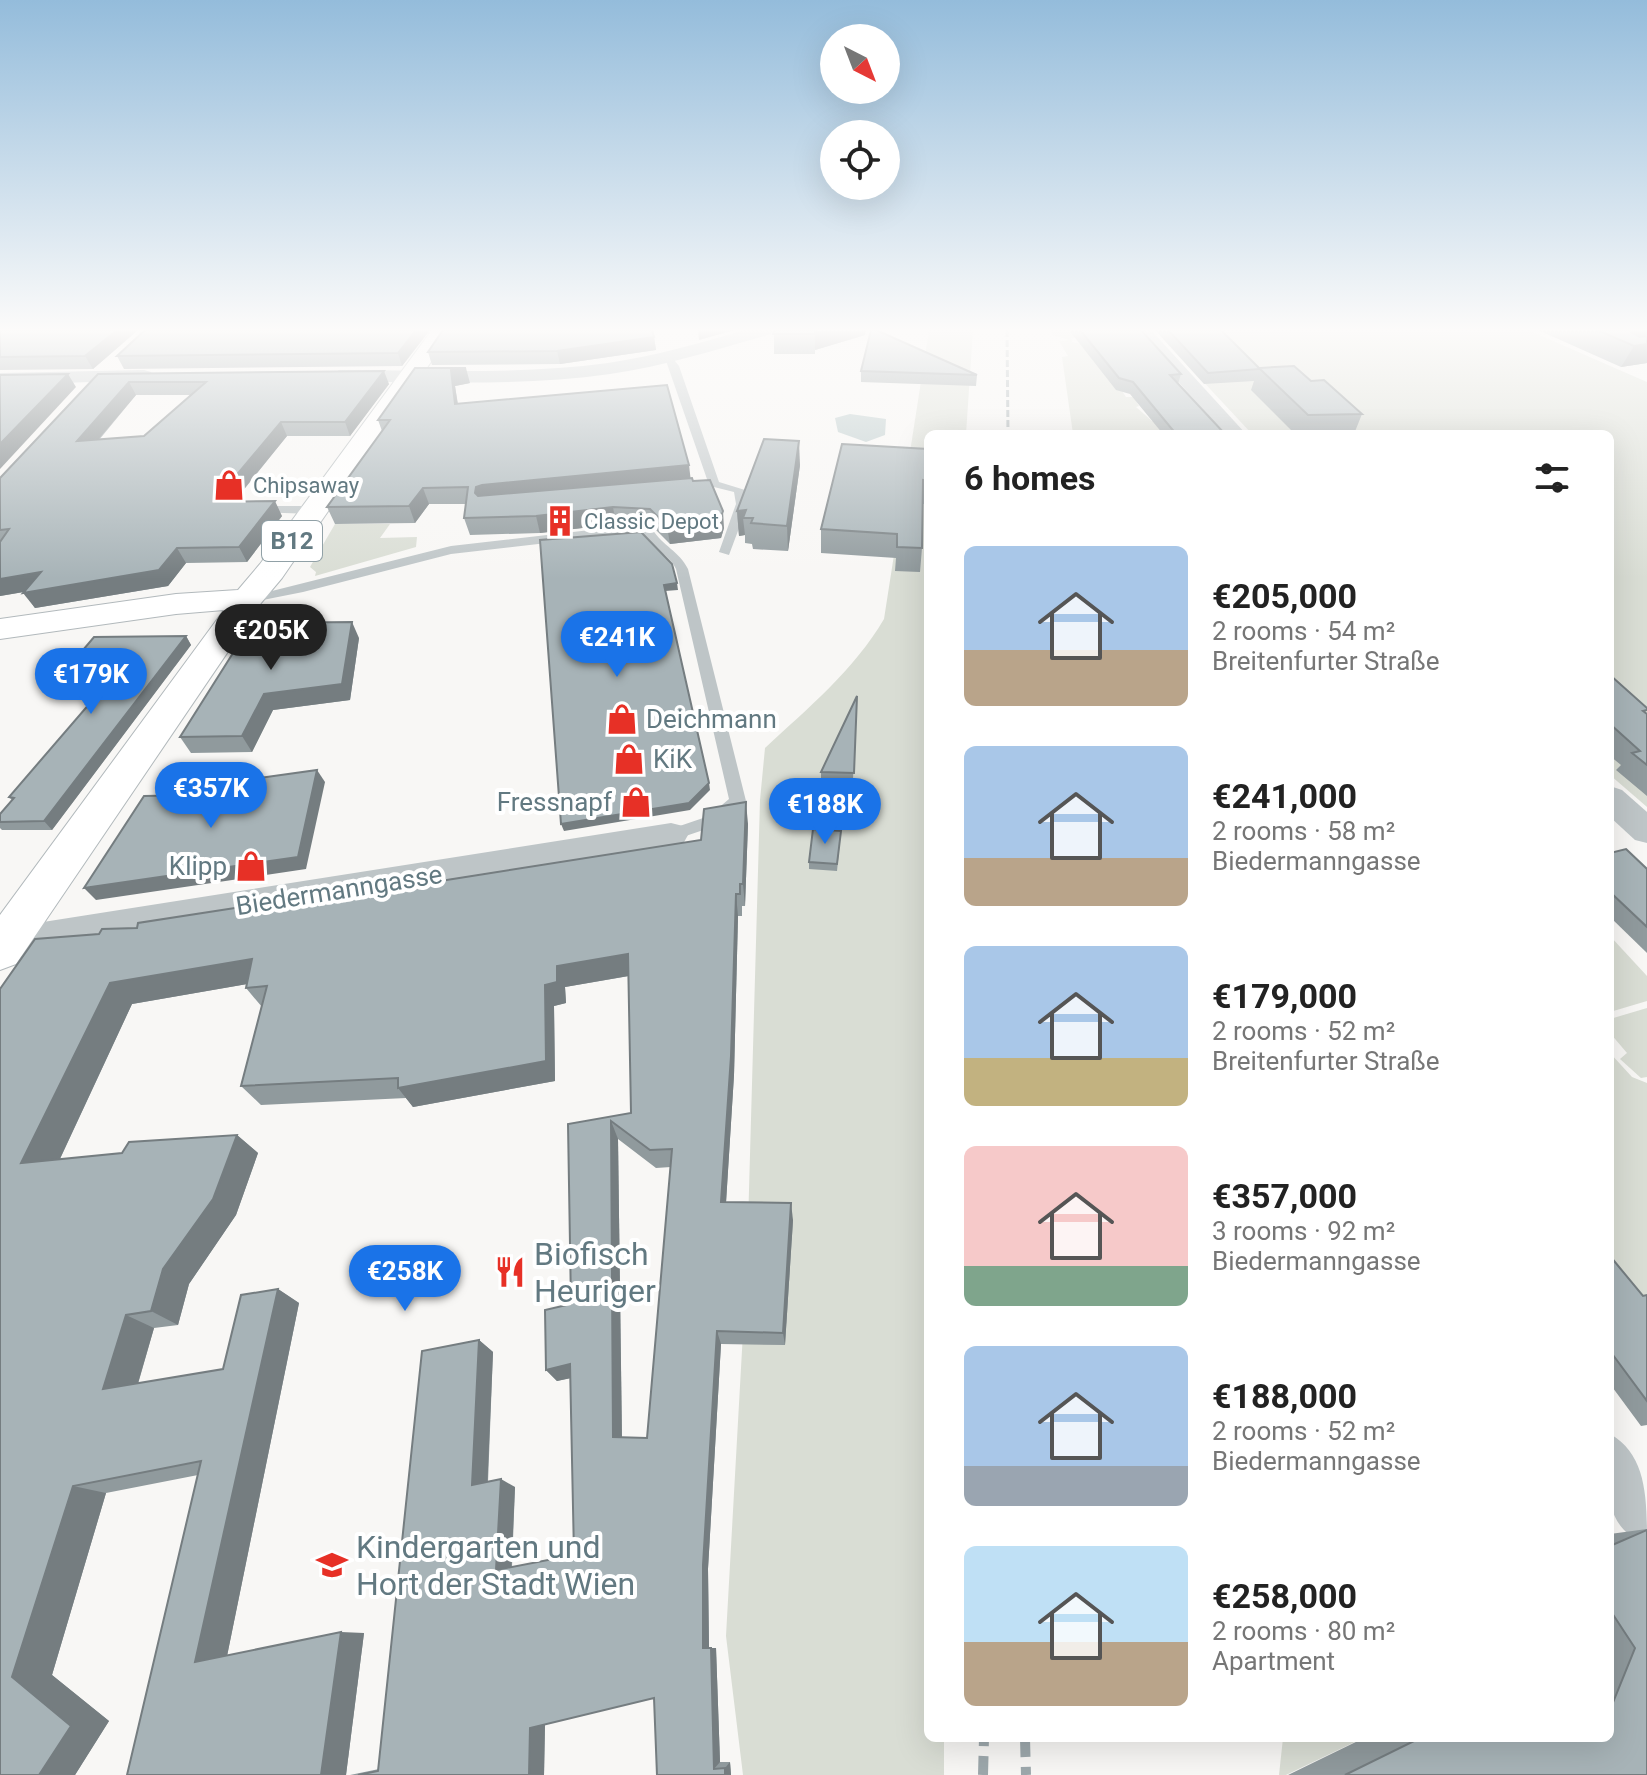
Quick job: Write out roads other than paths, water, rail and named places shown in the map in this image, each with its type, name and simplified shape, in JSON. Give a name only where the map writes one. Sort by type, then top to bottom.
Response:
[{"type":"main road","name":"B12","points":[[3,947],[219,644],[247,599],[271,571],[384,413]]},
{"type":"main road","points":[[0,629],[176,604],[247,599]]},
{"type":"street","points":[[1217,413],[1232,430]]},
{"type":"street","points":[[1614,802],[1647,831]]},
{"type":"street","name":"Biedermanngasse","points":[[3,947],[671,835]]},
{"type":"street","points":[[1614,1468],[1647,1516]]},
{"type":"lane","points":[[690,413],[714,484]]},
{"type":"lane","points":[[677,491],[714,484],[739,490],[742,504],[725,552]]},
{"type":"lane","points":[[250,510],[314,510]]},
{"type":"lane","points":[[247,599],[451,550],[616,531],[648,532],[657,546],[676,557],[682,569],[738,801],[715,820],[671,835]]},
{"type":"railway","points":[[1008,413],[1008,430]]},
{"type":"railway","points":[[983,1775],[984,1742]]},
{"type":"railway","points":[[1025,1742],[1026,1775]]},
{"type":"place","name":"Chipsaway","points":[[229,485]]},
{"type":"place","name":"Classic Depot","points":[[560,521]]},
{"type":"place","name":"Deichmann","points":[[622,719]]},
{"type":"place","name":"KiK","points":[[629,759]]},
{"type":"place","name":"Fressnapf","points":[[636,802]]},
{"type":"place","name":"Klipp","points":[[251,866]]},
{"type":"place","name":"Biofisch Heuriger","points":[[510,1272]]},
{"type":"place","name":"Kindergarten und Hort der Stadt Wien","points":[[332,1565]]}]
